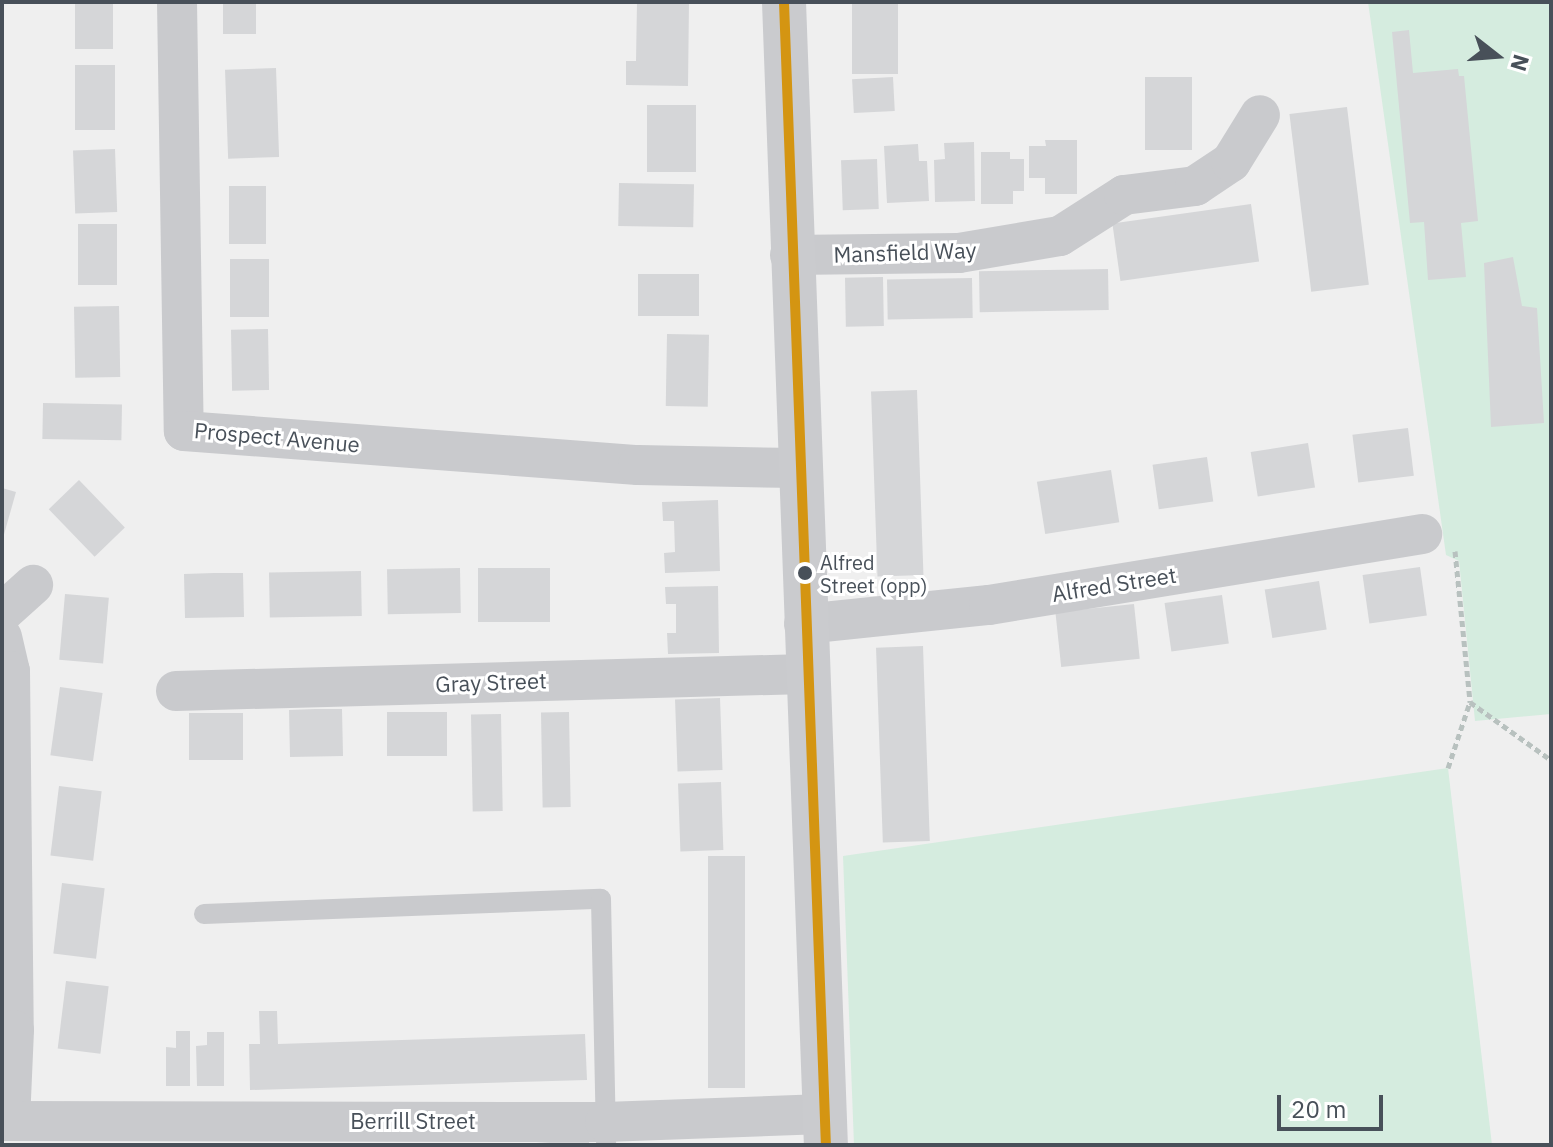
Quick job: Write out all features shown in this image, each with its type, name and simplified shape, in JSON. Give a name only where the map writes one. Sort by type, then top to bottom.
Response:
[{"type":"main road","points":[[784,2],[790,255],[825,1129]]},
{"type":"street","name":"Prospect Avenue","points":[[177,2],[184,431],[638,465],[798,468]]},
{"type":"street","name":"Mansfield Way","points":[[790,255],[959,253],[1060,236],[1124,195],[1195,186],[1231,162],[1260,115]]},
{"type":"street","name":"Alfred Street","points":[[804,624],[989,605],[1438,537]]},
{"type":"street","points":[[2,613],[33,585]]},
{"type":"street","points":[[2,637],[10,671],[14,1030],[6,1120]]},
{"type":"street","name":"Gray Street","points":[[176,691],[806,674]]},
{"type":"street","name":"Berrill Street","points":[[6,1120],[606,1133],[825,1129]]},
{"type":"lane","points":[[204,914],[601,899],[606,1133]]},
{"type":"path","points":[[1438,537],[1470,702],[1448,768]]},
{"type":"path","points":[[1470,702],[1551,760]]},
{"type":"green space","points":[[1368,2],[1551,2],[1551,714],[1475,721],[1459,561],[1446,555]]},
{"type":"green space","points":[[1448,768],[1492,1145],[854,1145],[843,856]]},
{"type":"building","points":[[75,2],[113,2],[113,49],[75,49]]},
{"type":"building","points":[[223,2],[256,2],[256,34],[223,34]]},
{"type":"building","points":[[637,2],[689,2],[688,86],[626,85],[626,61],[636,61]]},
{"type":"building","points":[[852,2],[898,2],[898,74],[852,74]]},
{"type":"building","points":[[1409,30],[1413,73],[1458,69],[1459,76],[1464,76],[1478,221],[1461,223],[1466,277],[1428,280],[1424,222],[1410,223],[1392,32]]},
{"type":"building","points":[[75,65],[115,65],[115,130],[75,130]]},
{"type":"building","points":[[276,68],[279,157],[228,159],[225,70]]},
{"type":"building","points":[[893,77],[895,111],[854,113],[852,79]]},
{"type":"building","points":[[1145,77],[1192,77],[1192,150],[1145,150]]},
{"type":"building","points":[[647,105],[696,105],[696,172],[647,172]]},
{"type":"building","points":[[1347,107],[1369,285],[1311,292],[1289,114]]},
{"type":"building","points":[[1045,140],[1077,140],[1077,194],[1045,194],[1045,178],[1029,178],[1029,146],[1046,146]]},
{"type":"building","points":[[974,142],[975,201],[935,202],[934,160],[945,159],[944,143]]},
{"type":"building","points":[[918,144],[919,161],[927,161],[929,201],[887,203],[884,146]]},
{"type":"building","points":[[115,149],[117,212],[75,213],[73,150]]},
{"type":"building","points":[[981,152],[1010,152],[1010,159],[1024,159],[1024,191],[1013,191],[1013,204],[981,204]]},
{"type":"building","points":[[877,159],[879,209],[843,210],[841,160]]},
{"type":"building","points":[[619,183],[694,184],[693,227],[618,226]]},
{"type":"building","points":[[229,186],[266,186],[266,244],[229,244]]},
{"type":"building","points":[[1251,204],[1259,261],[1120,281],[1112,223]]},
{"type":"building","points":[[78,224],[117,224],[117,285],[78,285]]},
{"type":"building","points":[[1513,257],[1522,306],[1537,308],[1544,423],[1491,427],[1484,263]]},
{"type":"building","points":[[230,259],[269,259],[269,317],[230,317]]},
{"type":"building","points":[[1108,269],[1109,310],[980,312],[979,271]]},
{"type":"building","points":[[638,274],[699,274],[699,316],[638,316]]},
{"type":"building","points":[[883,277],[884,326],[846,327],[845,278]]},
{"type":"building","points":[[972,278],[973,318],[888,319],[887,279]]},
{"type":"building","points":[[119,306],[120,377],[75,378],[74,307]]},
{"type":"building","points":[[268,329],[269,390],[232,391],[231,330]]},
{"type":"building","points":[[667,334],[709,335],[708,407],[666,406]]},
{"type":"building","points":[[917,390],[923,575],[877,576],[871,392]]},
{"type":"building","points":[[43,403],[122,404],[121,440],[42,439]]},
{"type":"building","points":[[1408,428],[1414,476],[1358,482],[1352,435]]},
{"type":"building","points":[[1308,443],[1315,487],[1258,497],[1251,452]]},
{"type":"building","points":[[1207,457],[1213,502],[1159,509],[1153,465]]},
{"type":"building","points":[[1111,470],[1119,522],[1045,534],[1037,482]]},
{"type":"building","points":[[79,480],[125,527],[95,557],[49,509]]},
{"type":"building","points":[[2,488],[16,492],[3,538],[2,538]]},
{"type":"building","points":[[718,500],[720,571],[665,573],[664,553],[675,552],[674,521],[663,521],[662,502]]},
{"type":"building","points":[[1420,567],[1427,616],[1369,624],[1363,575]]},
{"type":"building","points":[[460,568],[461,613],[388,614],[387,569]]},
{"type":"building","points":[[478,568],[550,568],[550,622],[478,622]]},
{"type":"building","points":[[361,571],[362,616],[270,618],[269,573]]},
{"type":"building","points":[[243,573],[244,617],[185,618],[184,574]]},
{"type":"building","points":[[1319,581],[1327,629],[1272,638],[1265,590]]},
{"type":"building","points":[[718,586],[719,653],[668,654],[667,633],[676,633],[676,604],[666,604],[665,587]]},
{"type":"building","points":[[65,594],[109,598],[103,664],[59,660]]},
{"type":"building","points":[[1222,595],[1229,644],[1171,652],[1165,603]]},
{"type":"building","points":[[1134,604],[1140,659],[1061,667],[1055,612]]},
{"type":"building","points":[[923,646],[930,841],[883,843],[876,648]]},
{"type":"building","points":[[60,687],[103,693],[93,761],[50,755]]},
{"type":"building","points":[[720,698],[723,770],[678,772],[675,700]]},
{"type":"building","points":[[342,709],[343,756],[290,757],[289,710]]},
{"type":"building","points":[[387,712],[447,712],[447,756],[387,756]]},
{"type":"building","points":[[541,712],[569,712],[571,807],[543,807]]},
{"type":"building","points":[[189,713],[243,713],[243,760],[189,760]]},
{"type":"building","points":[[501,714],[503,811],[473,812],[471,715]]},
{"type":"building","points":[[721,782],[723,850],[680,851],[678,784]]},
{"type":"building","points":[[59,786],[102,791],[93,861],[50,855]]},
{"type":"building","points":[[708,856],[745,856],[745,1088],[708,1088]]},
{"type":"building","points":[[62,883],[105,888],[96,959],[53,953]]},
{"type":"building","points":[[66,981],[109,986],[100,1054],[58,1048]]},
{"type":"building","points":[[259,1011],[277,1011],[278,1044],[585,1034],[587,1080],[250,1090],[249,1044],[260,1044]]},
{"type":"building","points":[[176,1031],[190,1031],[190,1086],[166,1086],[166,1047],[176,1048]]},
{"type":"building","points":[[207,1032],[224,1032],[224,1086],[197,1086],[196,1046],[207,1045]]},
{"type":"building","points":[[589,1139],[589,1145],[536,1145],[536,1143]]},
{"type":"transit line","points":[[784,2],[826,1145]]},
{"type":"place","name":"Alfred Street (opp)","points":[[805,573]]}]
